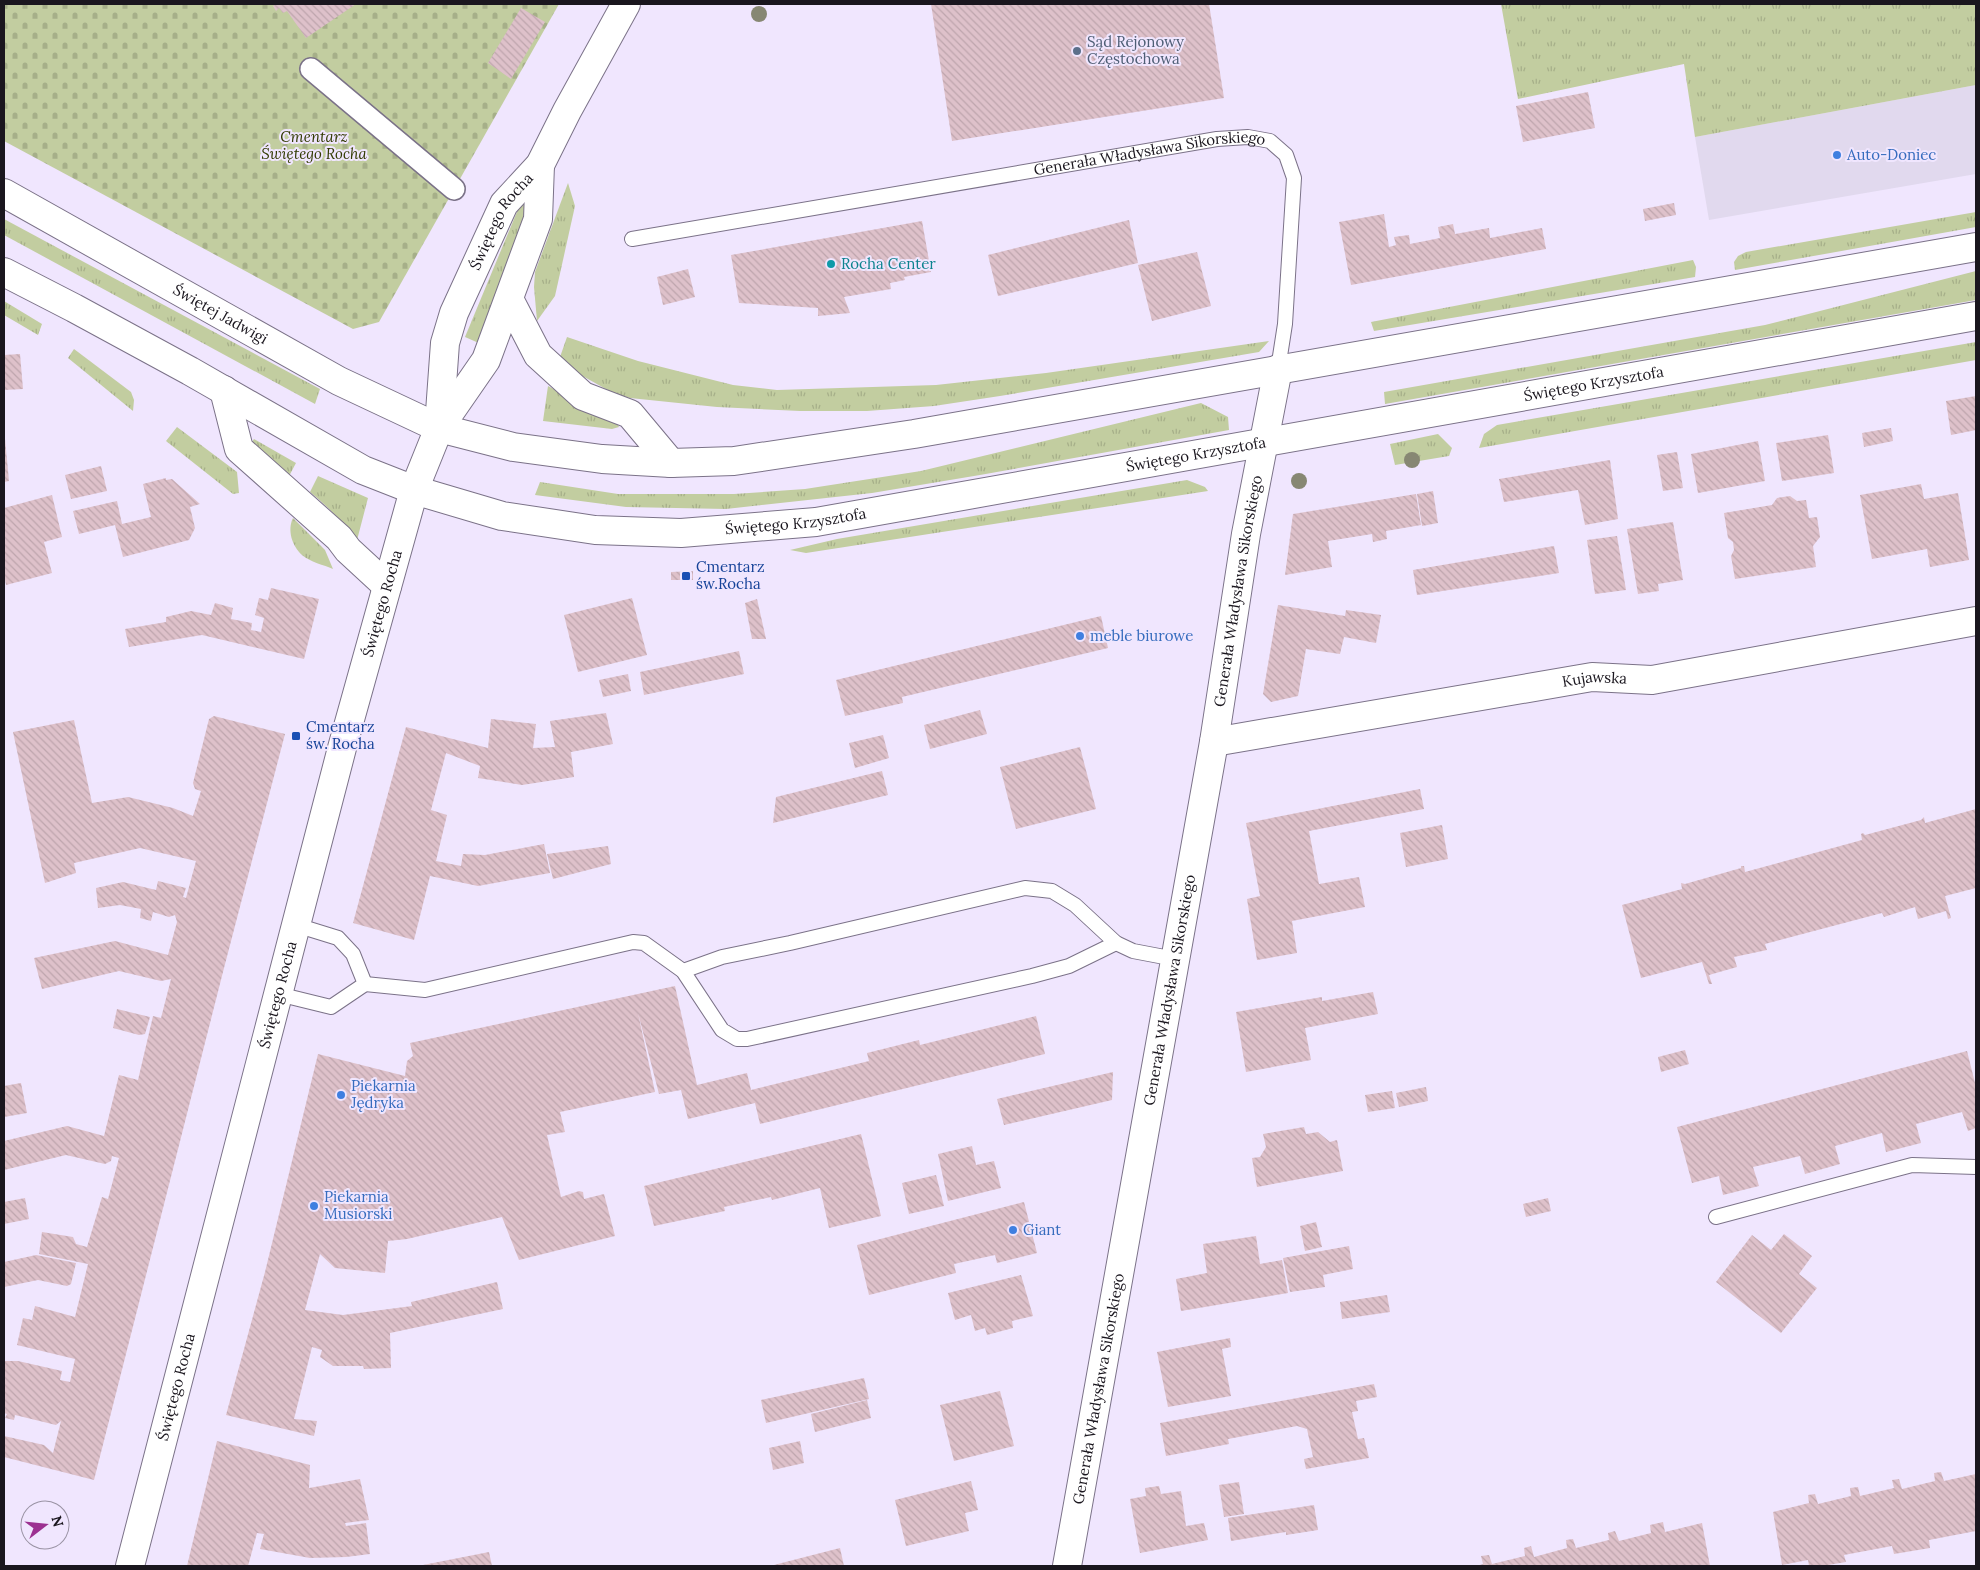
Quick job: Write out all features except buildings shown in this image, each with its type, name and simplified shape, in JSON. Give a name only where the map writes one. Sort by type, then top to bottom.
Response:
[{"type":"street","name":"Świętego Rocha","points":[[439,428],[445,343],[454,313],[504,204],[540,165],[566,111],[626,4]]},
{"type":"street","points":[[311,69],[454,189]]},
{"type":"street","name":"Świętego Rocha","points":[[130,1566],[296,924],[414,490],[439,428],[486,360],[538,219],[540,165]]},
{"type":"street","name":"Świętej Jadwigi","points":[[4,193],[339,381],[439,428]]},
{"type":"street","points":[[439,428],[513,447],[602,459],[671,463],[734,461],[904,435],[1976,247]]},
{"type":"street","points":[[4,272],[224,390],[363,470],[414,490]]},
{"type":"street","points":[[509,298],[538,355],[583,396],[630,414],[671,463]]},
{"type":"street","name":"Świętego Krzysztofa","points":[[414,490],[502,516],[595,530],[681,533],[816,522],[1976,316]]},
{"type":"street","name":"Generała Władysława Sikorskiego","points":[[1067,1566],[1214,742],[1246,534],[1278,369]]},
{"type":"street","points":[[224,390],[239,449],[339,538],[348,550],[387,586]]},
{"type":"street","name":"Kujawska","points":[[1214,742],[1592,677],[1652,680],[1976,621]]},
{"type":"lane","name":"Generała Władysława Sikorskiego","points":[[632,239],[1217,139],[1248,137],[1270,142],[1286,155],[1294,178],[1285,324],[1278,369]]},
{"type":"lane","points":[[683,972],[722,957],[1025,888],[1052,891],[1075,905],[1116,943],[1133,951],[1175,959]]},
{"type":"lane","points":[[296,924],[338,938],[353,954],[365,984]]},
{"type":"lane","points":[[278,994],[331,1007],[365,984],[425,990],[633,942],[644,943],[683,972],[722,1030],[737,1039],[747,1039],[1032,976],[1069,966],[1116,943]]},
{"type":"lane","points":[[1716,1217],[1912,1165],[1976,1167]]},
{"type":"shaded area","name":"Auto-Doniec","points":[[1976,85],[1976,174],[1709,220],[1695,137]]},
{"type":"green space","name":"Cmentarz Świętego Rocha","points":[[4,4],[559,4],[379,322],[353,329],[4,141]]},
{"type":"green space","points":[[1501,4],[1976,4],[1976,85],[1695,137],[1684,64],[1518,99]]},
{"type":"green space","points":[[568,183],[575,206],[555,296],[537,321],[534,287],[535,272]]},
{"type":"green space","points":[[526,190],[533,193],[481,344],[465,337]]},
{"type":"green space","points":[[1976,212],[1976,227],[1735,270],[1734,262],[1738,256],[1746,252]]},
{"type":"green space","points":[[4,219],[320,389],[315,404],[4,235]]},
{"type":"green space","points":[[1693,260],[1696,267],[1695,277],[1374,331],[1371,322]]},
{"type":"green space","points":[[1976,271],[1976,300],[1385,404],[1384,392],[1765,325]]},
{"type":"green space","points":[[4,301],[42,324],[38,335],[4,315]]},
{"type":"green space","points":[[567,337],[638,361],[733,385],[777,390],[936,385],[1046,373],[1269,341],[1259,352],[934,406],[867,411],[800,411],[717,407],[630,398],[613,393],[570,369],[560,357]]},
{"type":"green space","points":[[1976,342],[1976,360],[1479,448],[1484,434],[1497,425]]},
{"type":"green space","points":[[74,349],[131,392],[134,400],[133,411],[68,358]]},
{"type":"green space","points":[[548,386],[617,423],[619,427],[612,429],[543,421]]},
{"type":"green space","points":[[1201,403],[1228,417],[1229,430],[872,493],[726,509],[626,507],[535,495],[540,482],[618,494],[734,494],[805,489],[921,471]]},
{"type":"green space","points":[[177,427],[237,472],[239,493],[233,494],[166,441]]},
{"type":"green space","points":[[1438,434],[1452,448],[1449,456],[1395,465],[1390,444]]},
{"type":"green space","points":[[254,439],[296,463],[288,478],[249,446]]},
{"type":"green space","points":[[318,476],[368,498],[356,544],[336,516],[310,492]]},
{"type":"green space","points":[[1187,480],[1205,487],[1208,491],[806,553],[790,550],[837,539]]},
{"type":"green space","points":[[293,518],[325,550],[333,569],[309,560],[298,551],[293,543],[290,528]]},
{"type":"place","name":"Sąd Rejonowy Częstochowa","points":[[1077,51]]},
{"type":"place","name":"Auto-Doniec","points":[[1837,155]]},
{"type":"place","name":"Rocha Center","points":[[831,264]]},
{"type":"place","name":"Cmentarz św.Rocha","points":[[686,576]]},
{"type":"place","name":"meble biurowe","points":[[1080,636]]},
{"type":"place","name":"Cmentarz św. Rocha","points":[[296,736]]},
{"type":"place","name":"Piekarnia Jędryka","points":[[341,1095]]},
{"type":"place","name":"Piekarnia Musiorski","points":[[314,1206]]},
{"type":"place","name":"Giant","points":[[1013,1230]]}]
